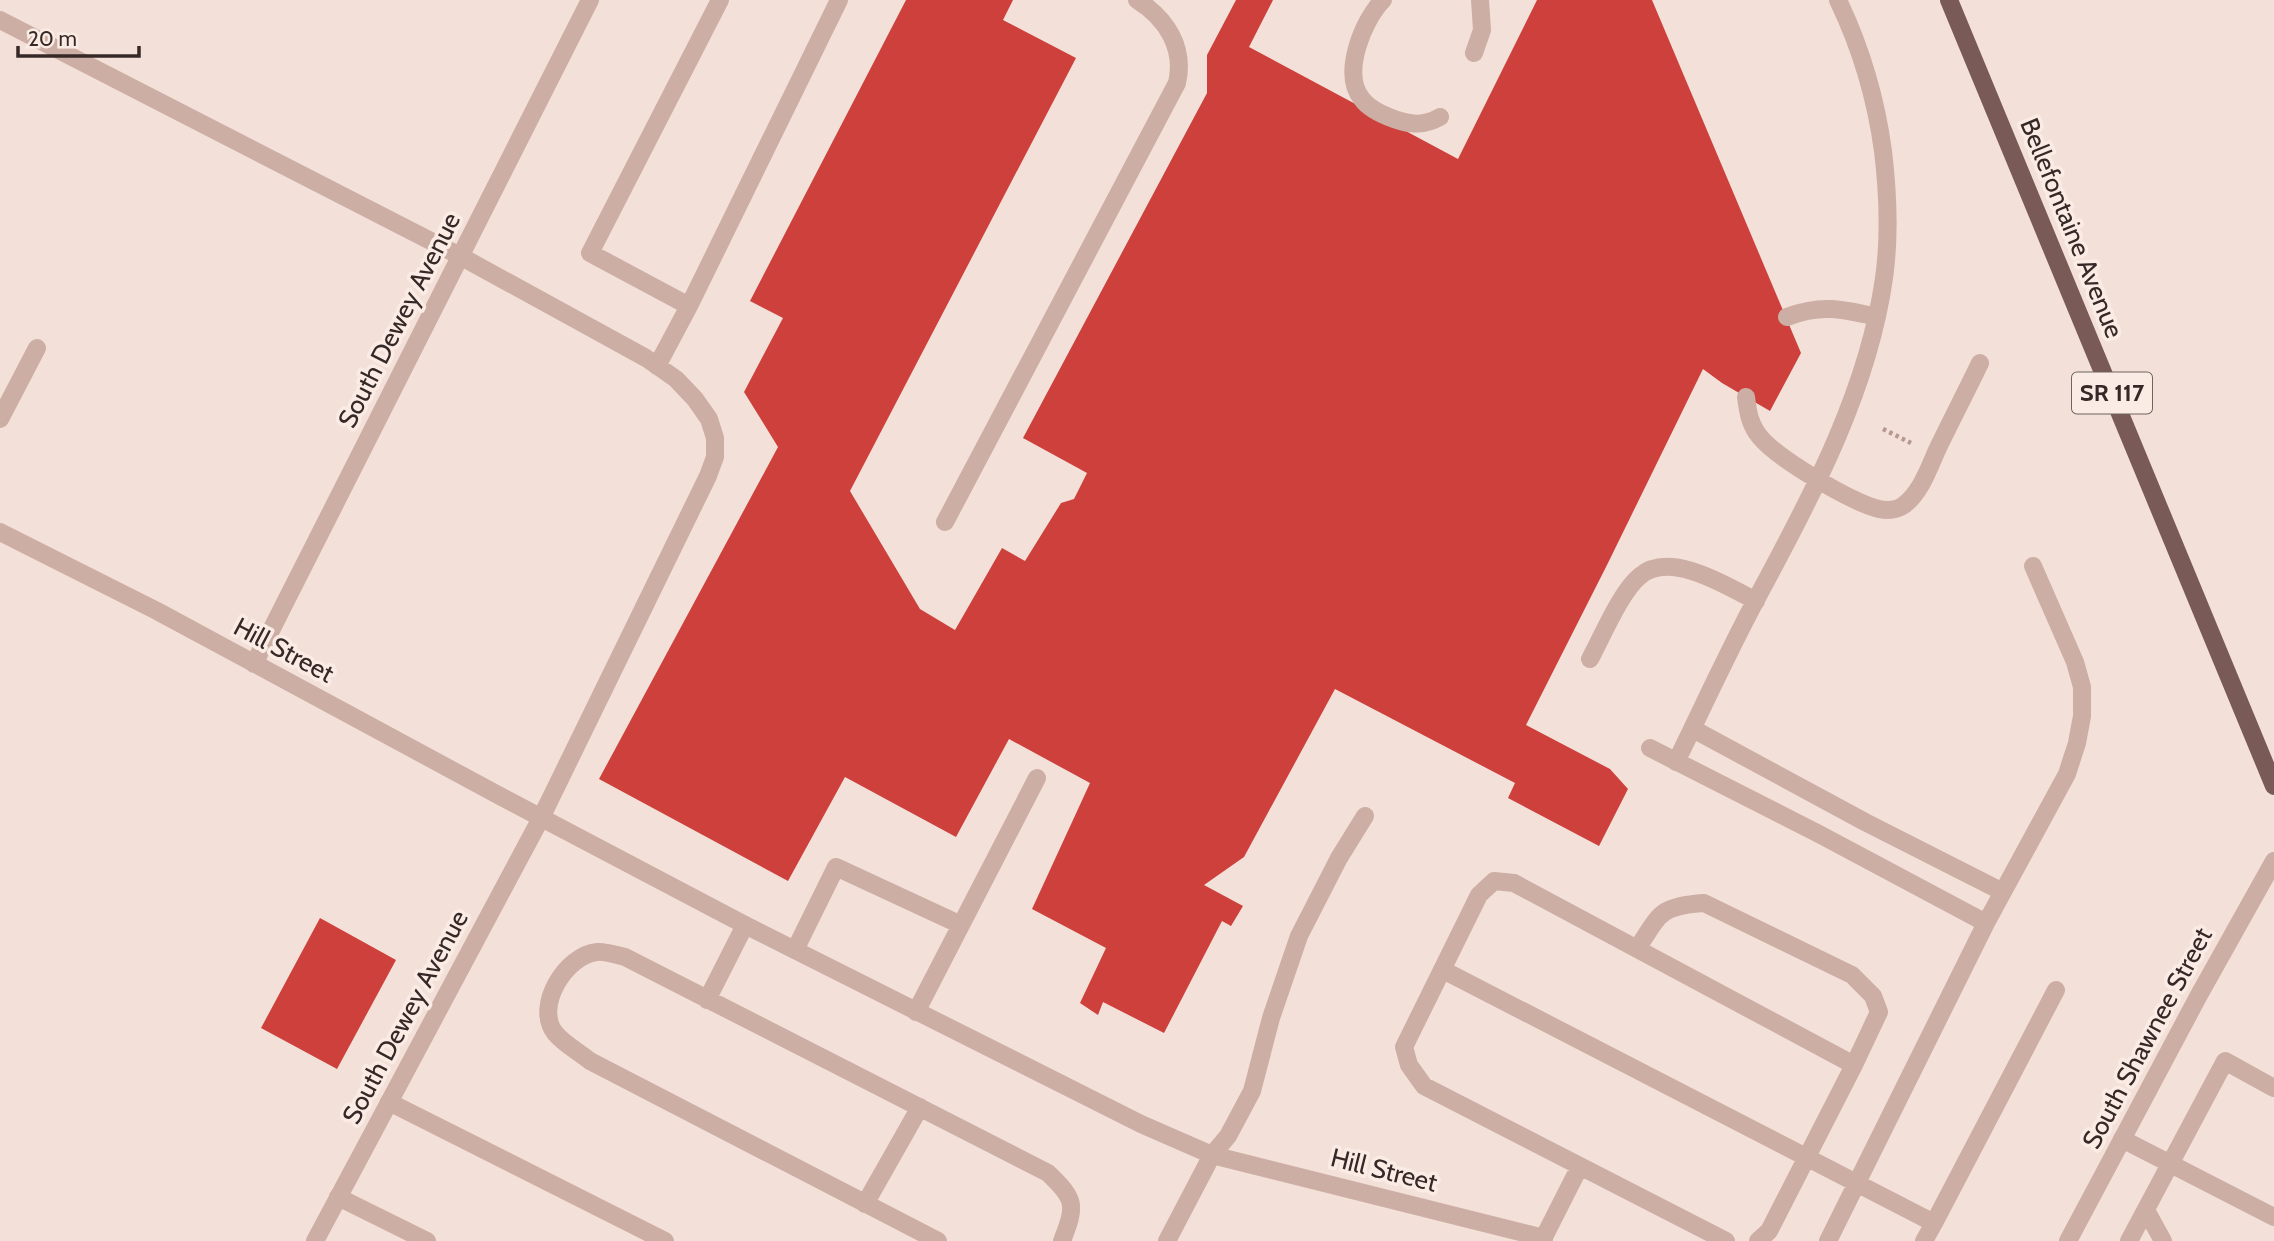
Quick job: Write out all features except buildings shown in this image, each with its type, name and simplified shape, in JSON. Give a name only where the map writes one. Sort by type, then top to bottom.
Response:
[{"type":"main road","name":"Bellefontaine Avenue","points":[[1949,0],[2274,786]]},
{"type":"street","name":"South Dewey Avenue","points":[[254,664],[590,0]]},
{"type":"street","points":[[689,306],[590,253],[720,0]]},
{"type":"street","points":[[657,366],[839,0]]},
{"type":"street","points":[[945,522],[1177,83],[1180,56],[1175,40],[1163,21],[1137,0]]},
{"type":"street","points":[[1383,0],[1362,33],[1354,53],[1356,88],[1362,99],[1374,110],[1402,122],[1416,125],[1429,123],[1440,117]]},
{"type":"street","points":[[1474,53],[1482,30],[1480,0]]},
{"type":"street","points":[[1676,762],[1717,675],[1818,480],[1856,388],[1877,317],[1885,276],[1886,176],[1872,90],[1838,0]]},
{"type":"street","name":"South Dewey Avenue","points":[[0,20],[460,257],[646,358],[676,379],[695,399],[709,419],[715,438],[715,457],[702,489],[541,818],[315,1241]]},
{"type":"street","points":[[1787,317],[1803,311],[1838,308],[1877,317]]},
{"type":"street","points":[[0,419],[37,348]]},
{"type":"street","points":[[1746,397],[1748,417],[1761,439],[1788,461],[1818,480],[1877,509],[1898,509],[1906,504],[1920,485],[1980,363]]},
{"type":"street","name":"Hill Street","points":[[0,532],[157,611],[745,925],[1107,1107],[1212,1155],[1543,1239]]},
{"type":"street","points":[[1828,1241],[1986,923],[2067,774],[2077,743],[2082,716],[2082,687],[2075,662],[2033,566]]},
{"type":"street","points":[[1590,659],[1629,588],[1642,574],[1654,568],[1690,570],[1756,601]]},
{"type":"street","points":[[1693,729],[2003,892]]},
{"type":"street","points":[[1650,748],[1986,923]]},
{"type":"street","points":[[916,1012],[1037,778]]},
{"type":"street","points":[[1167,1241],[1212,1155],[1228,1136],[1252,1091],[1271,1018],[1299,936],[1339,858],[1365,816]]},
{"type":"street","name":"South Shawnee Street","points":[[2068,1241],[2274,861]]},
{"type":"street","points":[[795,950],[836,867],[961,925]]},
{"type":"street","points":[[1726,1241],[1424,1086],[1409,1065],[1404,1046],[1479,895],[1494,881],[1514,883],[1854,1065]]},
{"type":"street","points":[[1637,949],[1660,914],[1681,905],[1704,904],[1852,975],[1873,996],[1879,1013],[1769,1231],[1758,1241]]},
{"type":"street","points":[[707,1000],[745,925]]},
{"type":"street","points":[[938,1241],[590,1061],[554,1031],[548,1011],[553,991],[564,970],[581,958],[598,952],[625,957],[1048,1173],[1067,1191],[1073,1213],[1062,1241]]},
{"type":"street","points":[[1443,970],[1934,1223]]},
{"type":"street","points":[[1924,1241],[2056,990]]},
{"type":"street","points":[[2129,1241],[2225,1061],[2274,1088]]},
{"type":"street","points":[[390,1102],[665,1241]]},
{"type":"street","points":[[865,1203],[920,1107]]},
{"type":"street","points":[[2123,1139],[2274,1217]]},
{"type":"street","points":[[1543,1239],[1580,1166]]},
{"type":"street","points":[[338,1197],[427,1241]]},
{"type":"street","points":[[2146,1210],[2162,1241]]},
{"type":"path","points":[[1883,429],[1911,443]]}]
